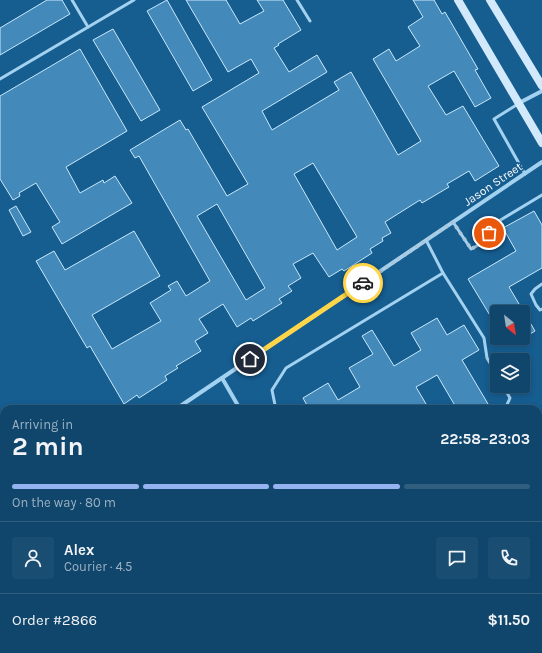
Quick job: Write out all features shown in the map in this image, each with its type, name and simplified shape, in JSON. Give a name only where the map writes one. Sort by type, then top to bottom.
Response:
[{"type":"main road","points":[[458,0],[542,143]]},
{"type":"main road","points":[[490,0],[542,86]]},
{"type":"street","points":[[519,103],[542,91]]},
{"type":"street","name":"Jason Street","points":[[182,405],[542,162]]},
{"type":"street","points":[[222,378],[238,405]]},
{"type":"lane","points":[[72,0],[88,27]]},
{"type":"lane","points":[[0,79],[134,0]]},
{"type":"lane","points":[[297,0],[310,21]]},
{"type":"lane","points":[[519,103],[494,119],[525,174]]},
{"type":"lane","points":[[453,222],[471,249],[484,242],[494,224],[542,195]]},
{"type":"lane","points":[[426,240],[443,273],[484,338],[487,358],[490,363]]},
{"type":"lane","points":[[275,405],[272,390],[286,368],[443,273]]},
{"type":"lane","points":[[542,284],[531,294],[536,305],[540,310],[542,309]]},
{"type":"lane","points":[[507,393],[510,398],[507,405]]},
{"type":"building","points":[[47,0],[62,0],[70,14],[0,55],[0,28]]},
{"type":"building","points":[[167,0],[212,80],[193,91],[147,11]]},
{"type":"building","points":[[186,0],[226,0],[240,24],[264,11],[257,0],[283,0],[301,30],[274,48],[289,72],[317,55],[327,72],[262,111],[272,130],[339,90],[334,82],[351,72],[398,155],[421,141],[373,59],[389,49],[396,61],[420,46],[408,27],[423,17],[413,0],[434,0],[442,14],[445,12],[478,69],[475,70],[491,98],[475,107],[454,71],[428,86],[446,115],[463,106],[499,166],[475,181],[469,171],[447,184],[449,187],[422,203],[420,200],[385,222],[391,233],[382,238],[383,241],[370,249],[372,253],[344,271],[342,269],[329,277],[313,253],[293,264],[301,278],[288,286],[292,291],[279,299],[282,303],[253,321],[251,318],[237,327],[223,304],[199,319],[208,333],[195,341],[201,351],[176,366],[178,368],[165,376],[167,380],[139,398],[137,395],[124,404],[90,346],[87,348],[36,261],[54,251],[65,270],[134,231],[160,276],[92,315],[112,349],[161,321],[150,303],[171,290],[168,286],[177,281],[186,296],[210,281],[139,156],[135,158],[130,150],[180,120],[186,130],[188,129],[227,196],[248,184],[202,107],[259,73],[251,59],[228,72]],"holes":[[[313,163],[357,237],[337,250],[294,174]],[[217,204],[265,288],[246,300],[197,216]]]},
{"type":"building","points":[[113,29],[160,110],[141,121],[93,40]]},
{"type":"building","points":[[80,49],[127,131],[66,167],[80,193],[103,180],[104,183],[115,176],[132,203],[62,244],[52,227],[60,222],[36,183],[19,193],[20,196],[13,200],[0,179],[0,96]]},
{"type":"building","points":[[16,206],[31,232],[23,236],[9,210]]},
{"type":"building","points":[[534,211],[542,225],[542,268],[509,287],[520,305],[490,305],[490,315],[468,279],[516,251],[503,228]]},
{"type":"building","points":[[437,318],[447,335],[464,325],[479,350],[462,360],[489,405],[455,405],[437,375],[416,387],[427,405],[307,405],[303,398],[328,383],[338,400],[360,387],[349,368],[373,354],[362,336],[372,330],[394,366],[421,350],[411,333]]},
{"type":"building","points":[[530,323],[535,331],[530,334]]},
{"type":"way so far","points":[[363,283],[453,222],[471,249],[484,242],[489,233]]},
{"type":"route","points":[[250,359],[363,283]]}]
